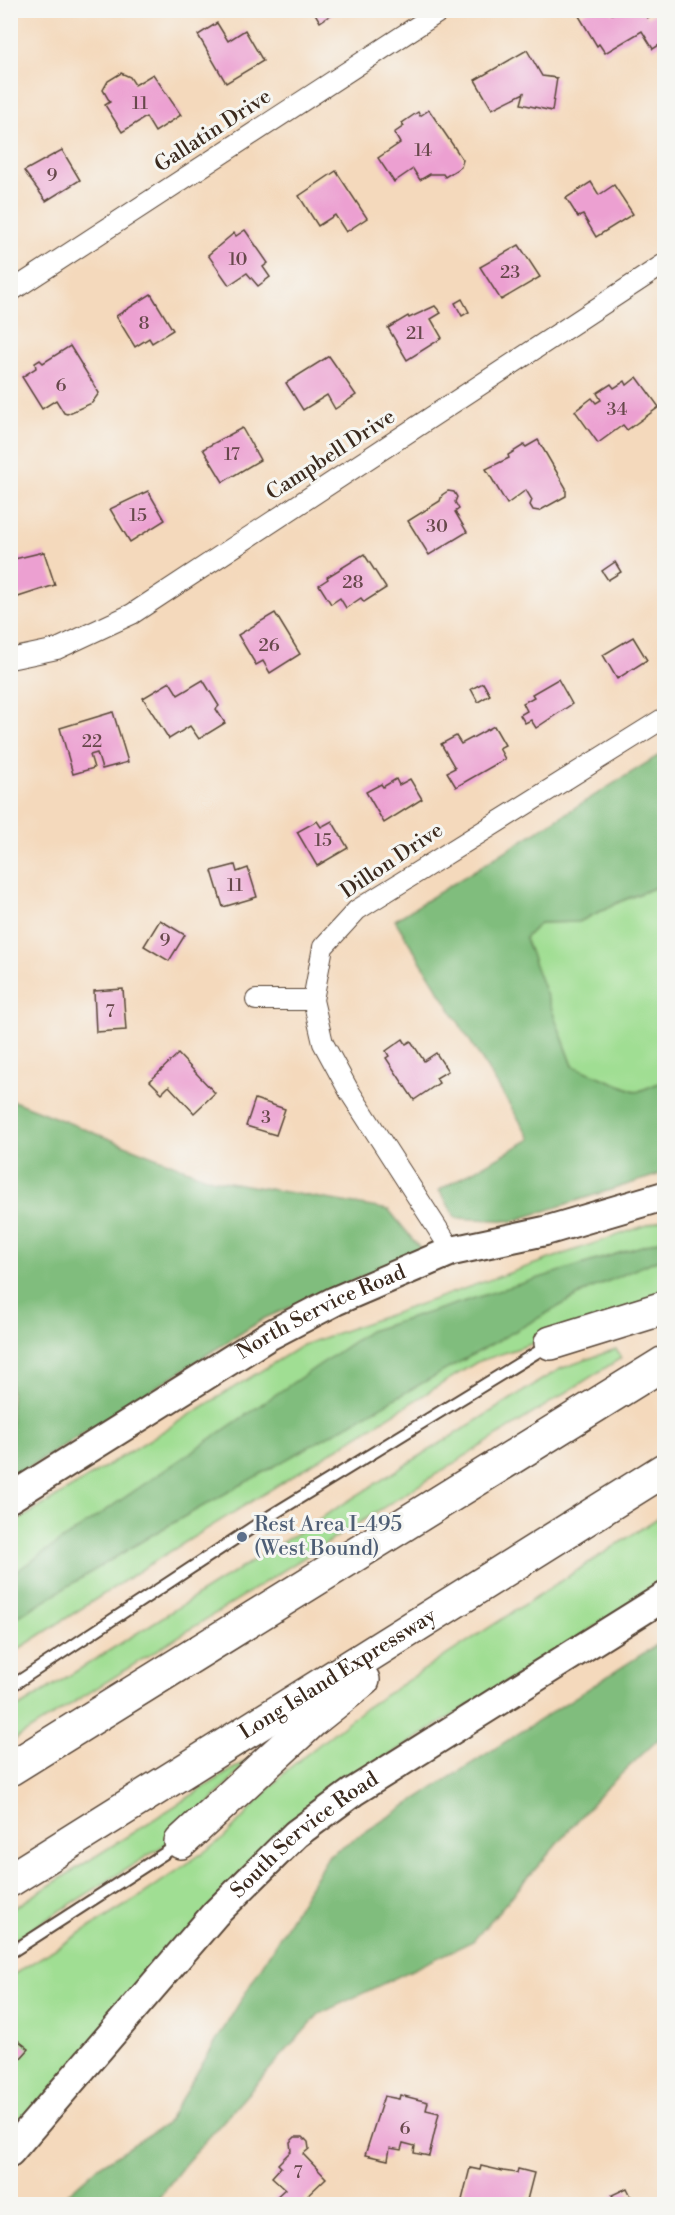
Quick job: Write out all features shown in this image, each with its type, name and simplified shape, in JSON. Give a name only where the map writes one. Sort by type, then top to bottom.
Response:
[{"type":"highway","points":[[551,1343],[664,1308]]},
{"type":"highway","points":[[10,1769],[664,1363]]},
{"type":"highway","name":"Long Island Expressway","points":[[10,1880],[664,1470]]},
{"type":"highway","points":[[181,1842],[313,1720],[476,1588]]},
{"type":"main road","name":"North Service Road","points":[[10,1498],[270,1335],[335,1301],[452,1251],[545,1231],[664,1196]]},
{"type":"main road","name":"South Service Road","points":[[10,2152],[215,1914],[296,1834],[353,1791],[664,1597]]},
{"type":"street","name":"Gallatin Drive","points":[[10,292],[442,10]]},
{"type":"street","name":"Campbell Drive","points":[[10,660],[57,649],[132,614],[664,264]]},
{"type":"street","name":"Dillon Drive","points":[[452,1251],[349,1091],[322,1043],[313,1000],[323,947],[357,910],[664,718]]},
{"type":"street","points":[[256,1000],[313,1000]]},
{"type":"lane","points":[[10,1687],[270,1516],[551,1343]]},
{"type":"lane","points":[[10,1953],[181,1842]]},
{"type":"green space","points":[[664,752],[664,884],[619,902],[579,922],[540,923],[525,938],[573,1066],[637,1092],[664,1081],[664,1173],[513,1221],[456,1218],[439,1190],[531,1139],[395,920]]},
{"type":"green space","points":[[664,884],[664,1081],[637,1092],[573,1066],[524,938],[540,923],[579,922],[619,902]]},
{"type":"green space","points":[[11,1100],[211,1179],[389,1210],[422,1251],[265,1318],[11,1479]]},
{"type":"green space","points":[[664,1219],[664,1300],[477,1362],[150,1564],[11,1654],[11,1525],[303,1345]]},
{"type":"green space","points":[[664,1239],[664,1257],[590,1289],[157,1532],[11,1621],[11,1575],[369,1331]]},
{"type":"green space","points":[[616,1349],[621,1358],[11,1742],[11,1712],[560,1369]]},
{"type":"green space","points":[[664,1514],[664,1583],[304,1809],[241,1872],[11,2137],[11,1976],[139,1897],[224,1838],[287,1770],[365,1708]]},
{"type":"green space","points":[[664,1640],[664,1734],[603,1791],[473,1941],[319,2014],[185,2164],[154,2204],[56,2204],[98,2167],[166,2124],[329,1855]]},
{"type":"green space","points":[[252,1757],[179,1836],[11,1942],[11,1910]]},
{"type":"building","points":[[313,10],[338,10],[320,22]]},
{"type":"building","points":[[589,10],[610,10],[612,14],[619,10],[643,10],[647,18],[657,12],[664,25],[664,42],[653,49],[642,31],[605,53],[599,44],[597,46],[579,16]]},
{"type":"building","points":[[217,23],[228,41],[245,30],[263,61],[226,83],[198,35]]},
{"type":"building","points":[[527,50],[542,76],[557,78],[552,111],[521,104],[524,93],[492,109],[475,80]]},
{"type":"building","points":[[121,73],[130,77],[135,85],[153,74],[181,115],[155,132],[146,117],[122,132],[105,105],[110,102],[103,90],[108,81]]},
{"type":"building","points":[[429,110],[463,160],[461,167],[445,177],[443,174],[430,174],[420,180],[413,169],[394,182],[378,158],[400,143],[394,133],[404,126],[402,123],[418,112],[420,116]]},
{"type":"building","points":[[62,150],[80,180],[46,201],[24,171]]},
{"type":"building","points":[[336,171],[367,218],[346,232],[335,215],[318,226],[299,196]]},
{"type":"building","points":[[591,182],[599,195],[614,185],[633,214],[596,237],[583,215],[578,217],[566,198]]},
{"type":"building","points":[[245,230],[268,263],[263,267],[270,277],[258,286],[247,273],[229,285],[208,255],[234,233],[236,236]]},
{"type":"building","points":[[519,245],[540,277],[501,300],[480,267]]},
{"type":"building","points":[[151,294],[173,330],[152,343],[149,338],[135,347],[116,316]]},
{"type":"building","points":[[462,299],[469,312],[462,316],[455,303]]},
{"type":"building","points":[[435,306],[441,313],[431,319],[442,338],[407,360],[388,328],[408,316],[409,318]]},
{"type":"building","points":[[70,346],[99,393],[92,403],[67,414],[56,400],[42,409],[22,377],[36,368],[35,363],[40,360],[43,363]]},
{"type":"building","points":[[329,356],[356,395],[335,409],[327,395],[303,410],[286,383]]},
{"type":"building","points":[[637,377],[659,407],[627,430],[623,425],[598,443],[575,411],[592,398],[596,403],[601,400],[597,393],[611,384],[614,388],[625,381],[627,385]]},
{"type":"building","points":[[242,428],[260,460],[223,482],[203,449]]},
{"type":"building","points":[[538,440],[566,488],[566,496],[539,511],[533,510],[530,505],[532,500],[526,490],[507,504],[486,469],[509,458],[508,455],[524,445],[526,447]]},
{"type":"building","points":[[148,491],[165,520],[130,542],[110,509]]},
{"type":"building","points":[[448,491],[454,492],[457,497],[455,502],[459,509],[455,512],[467,532],[429,555],[408,521],[440,501],[442,495]]},
{"type":"building","points":[[44,552],[55,585],[15,598],[10,585],[10,560]]},
{"type":"building","points":[[364,554],[386,588],[364,602],[361,598],[346,608],[340,598],[331,604],[319,585],[328,579],[327,577]]},
{"type":"building","points":[[615,562],[621,572],[608,580],[602,571]]},
{"type":"building","points":[[275,613],[300,654],[270,673],[263,661],[256,665],[238,635]]},
{"type":"building","points":[[633,637],[647,660],[617,679],[603,655]]},
{"type":"building","points":[[558,679],[572,704],[536,728],[531,720],[525,723],[520,715],[527,711],[523,703],[534,697],[532,694]]},
{"type":"building","points":[[203,680],[219,706],[216,709],[225,723],[199,739],[190,726],[169,739],[143,698],[170,682],[178,695]]},
{"type":"building","points":[[483,683],[490,695],[478,702],[471,689]]},
{"type":"building","points":[[113,712],[128,762],[102,769],[97,753],[90,755],[94,768],[73,774],[60,728]]},
{"type":"building","points":[[494,726],[505,745],[499,748],[505,759],[456,787],[447,772],[455,768],[441,744],[456,736],[461,744]]},
{"type":"building","points":[[396,779],[399,785],[410,779],[422,799],[384,823],[366,792],[381,784],[383,787]]},
{"type":"building","points":[[317,821],[321,827],[332,821],[348,848],[317,866],[297,832]]},
{"type":"building","points":[[235,865],[237,872],[248,868],[257,897],[223,907],[212,871]]},
{"type":"building","points":[[160,920],[185,935],[169,961],[144,946]]},
{"type":"building","points":[[123,989],[126,1030],[96,1032],[94,991]]},
{"type":"building","points":[[403,1039],[406,1044],[411,1041],[424,1061],[436,1053],[448,1071],[436,1078],[439,1083],[414,1100],[386,1058],[389,1056],[386,1051]]},
{"type":"building","points":[[178,1054],[215,1093],[194,1113],[169,1086],[162,1093],[150,1081]]},
{"type":"building","points":[[255,1099],[285,1109],[276,1135],[246,1126]]},
{"type":"building","points":[[10,2034],[29,2049],[10,2070]]},
{"type":"building","points":[[400,2095],[428,2102],[426,2110],[439,2113],[429,2156],[414,2153],[415,2146],[403,2143],[401,2150],[390,2148],[388,2160],[365,2155],[384,2096],[399,2099]]},
{"type":"building","points":[[295,2137],[303,2137],[308,2142],[309,2149],[303,2154],[326,2178],[304,2199],[306,2202],[304,2204],[279,2204],[274,2199],[285,2189],[272,2177],[281,2167],[278,2164],[291,2151],[290,2142]]},
{"type":"building","points":[[481,2166],[517,2173],[518,2169],[534,2173],[526,2204],[461,2204],[470,2168],[480,2170]]},
{"type":"building","points":[[627,2188],[635,2204],[607,2204],[615,2200],[612,2195]]},
{"type":"place","name":"Rest Area I-495 (West Bound)","points":[[242,1537]]}]
